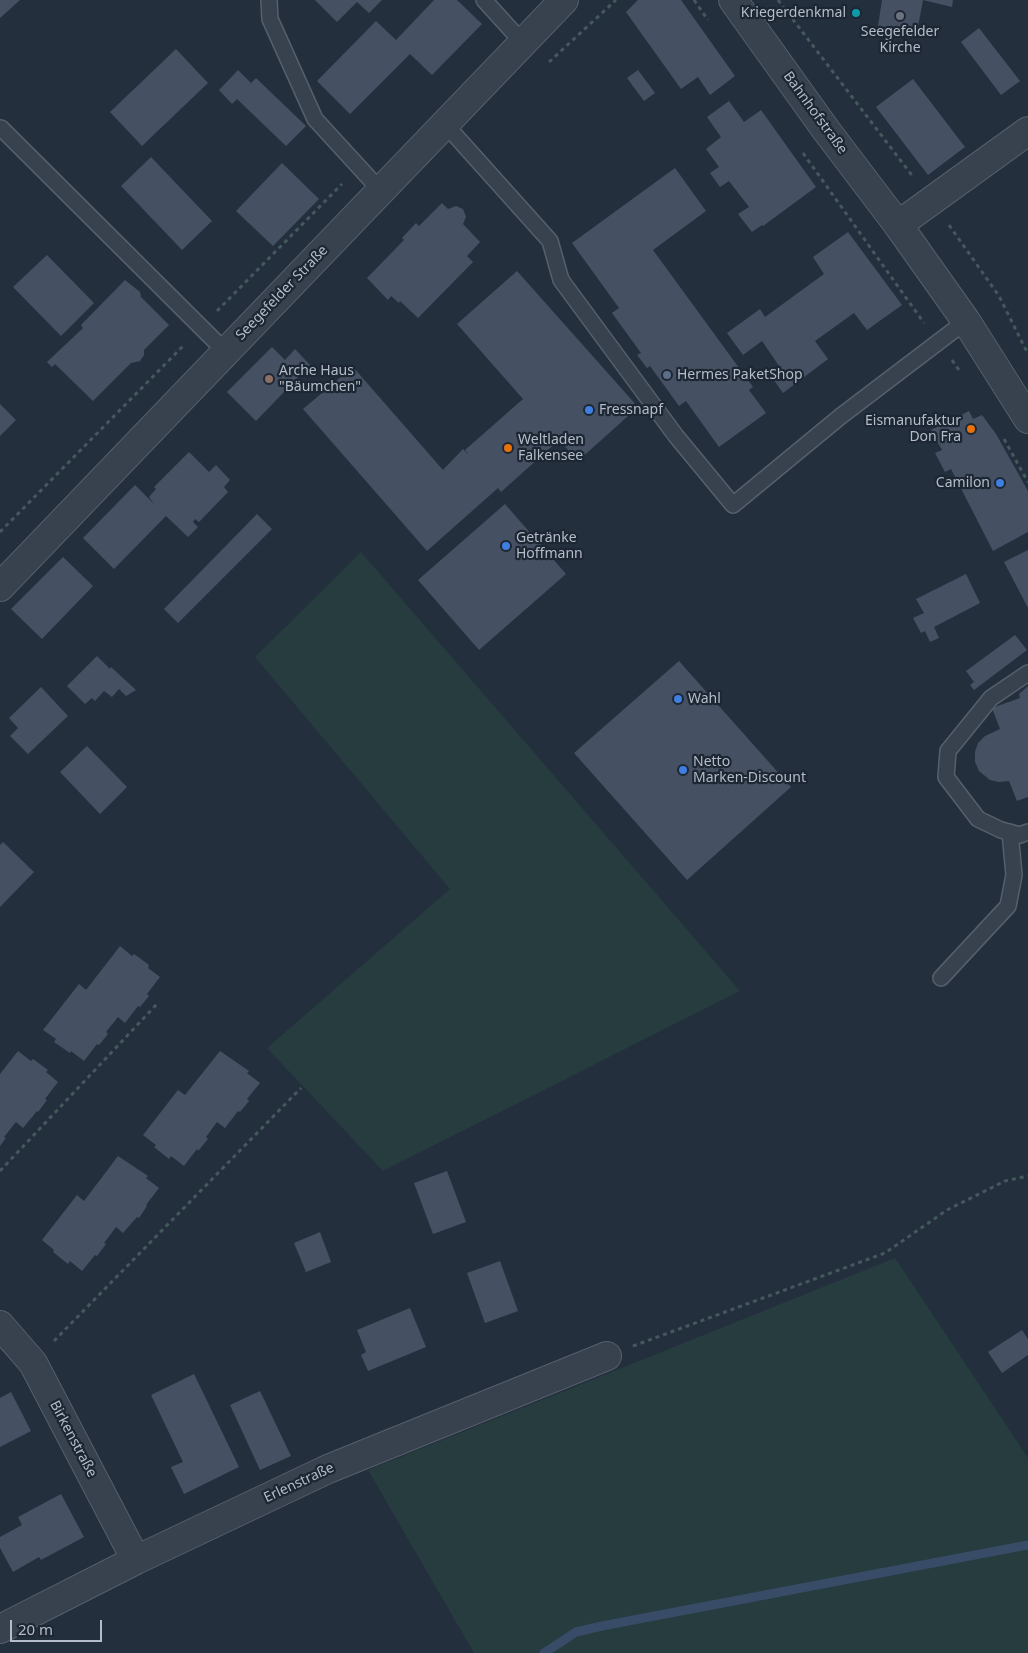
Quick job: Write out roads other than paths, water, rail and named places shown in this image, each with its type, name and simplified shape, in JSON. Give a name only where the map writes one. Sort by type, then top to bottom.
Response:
[{"type":"street","name":"Seegefelder Straße","points":[[0,587],[564,0]]},
{"type":"street","name":"Bahnhofstraße","points":[[733,0],[966,321],[1028,419]]},
{"type":"street","points":[[898,225],[1028,131]]},
{"type":"street","name":"Birkenstraße","points":[[0,1326],[33,1363],[136,1560]]},
{"type":"street","name":"Erlenstraße","points":[[0,1629],[136,1560],[328,1469],[607,1356]]},
{"type":"lane","points":[[269,0],[270,19],[315,119],[381,191]]},
{"type":"lane","points":[[484,0],[523,43]]},
{"type":"lane","points":[[445,124],[550,241],[561,280],[676,436],[733,505],[841,416],[966,321]]},
{"type":"lane","points":[[2,128],[226,352]]},
{"type":"lane","points":[[1028,672],[990,698],[948,752],[946,777],[978,819],[1001,830],[1020,835],[1028,832]]},
{"type":"lane","points":[[941,978],[1008,906],[1014,875],[1010,832]]},
{"type":"waterway","points":[[544,1653],[576,1632],[602,1626],[1028,1545]]},
{"type":"place","name":"Kriegerdenkmal","points":[[856,13]]},
{"type":"place","name":"Seegefelder Kirche","points":[[900,16]]},
{"type":"place","name":"Hermes PaketShop","points":[[667,375]]},
{"type":"place","name":"Arche Haus \"Bäumchen\"","points":[[269,379]]},
{"type":"place","name":"Fressnapf","points":[[589,410]]},
{"type":"place","name":"Eismanufaktur Don Fra","points":[[971,429]]},
{"type":"place","name":"Weltladen Falkensee","points":[[508,448]]},
{"type":"place","name":"Camilon","points":[[1000,483]]},
{"type":"place","name":"Getränke Hoffmann","points":[[506,546]]},
{"type":"place","name":"Wahl","points":[[678,699]]},
{"type":"place","name":"Netto Marken-Discount","points":[[683,770]]}]
